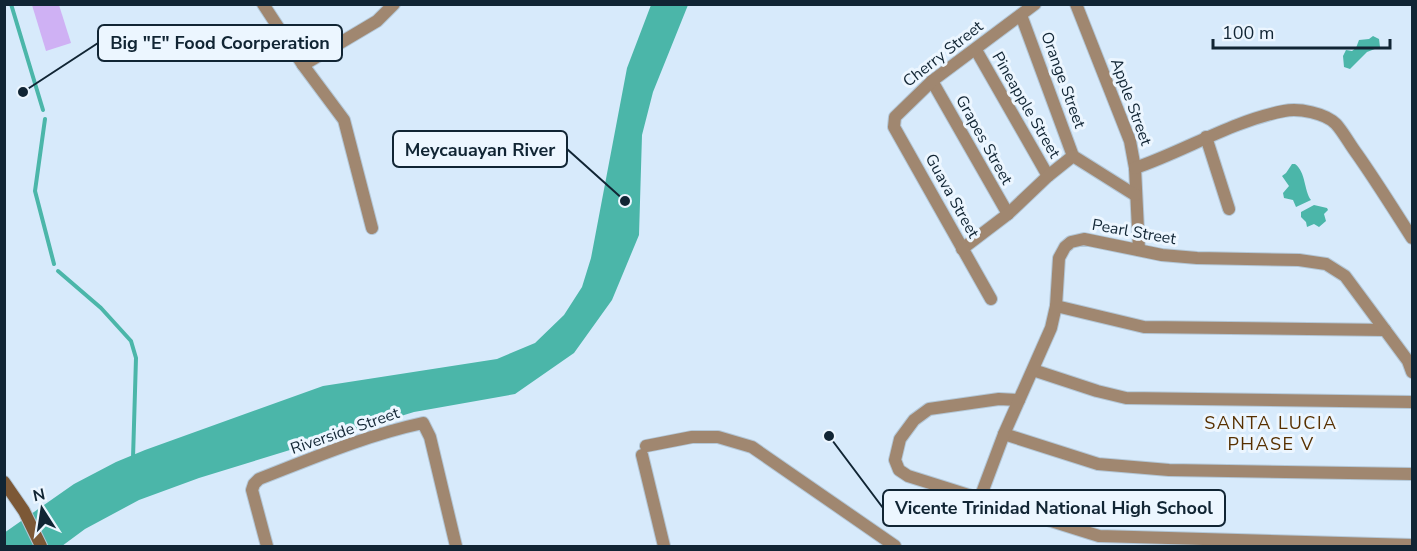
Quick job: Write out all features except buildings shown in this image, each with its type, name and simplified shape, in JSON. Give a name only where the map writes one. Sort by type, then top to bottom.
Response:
[{"type":"main road","points":[[4,482],[24,511],[41,546]]},
{"type":"street","points":[[263,4],[303,65],[344,120],[372,228]]},
{"type":"street","points":[[303,65],[377,21],[394,4]]},
{"type":"street","name":"Cherry Street","points":[[901,109],[932,81],[1035,4]]},
{"type":"street","name":"Apple Street","points":[[1076,4],[1130,141],[1135,168],[1139,250]]},
{"type":"street","name":"Orange Street","points":[[1021,15],[1073,156]]},
{"type":"street","name":"Pineapple Street","points":[[976,50],[1048,176]]},
{"type":"street","name":"Grapes Street","points":[[932,81],[1008,214]]},
{"type":"street","name":"Guava Street","points":[[901,109],[895,117],[894,127],[991,299]]},
{"type":"street","points":[[1135,168],[1167,157],[1206,137],[1287,110],[1316,114],[1335,123],[1413,238]]},
{"type":"street","points":[[1206,137],[1229,209]]},
{"type":"street","points":[[962,249],[1008,214],[1073,156],[1135,195]]},
{"type":"street","name":"Pearl Street","points":[[980,498],[1004,434],[1051,328],[1056,306],[1059,258],[1071,242],[1084,238],[1162,255],[1299,260],[1326,264],[1346,276],[1408,361],[1413,372]]},
{"type":"street","points":[[1056,306],[1144,327],[1385,330]]},
{"type":"street","points":[[1033,370],[1126,398],[1413,402]]},
{"type":"street","points":[[1019,400],[999,399],[929,409],[914,420],[900,439],[895,460],[899,470],[908,476],[1099,536],[1262,544],[1413,545]]},
{"type":"street","name":"Riverside Street","points":[[267,546],[252,490],[259,479],[332,451],[423,423],[430,437],[456,546]]},
{"type":"street","points":[[1004,434],[1098,464],[1169,470],[1413,474]]},
{"type":"street","points":[[664,546],[644,450],[692,437],[718,437],[752,447],[895,546]]},
{"type":"shaded area","points":[[32,5],[59,5],[71,43],[46,51]]},
{"type":"shaded area","points":[[651,5],[688,5],[653,92],[642,135],[639,235],[612,300],[574,353],[515,394],[414,412],[199,478],[139,500],[85,529],[62,546],[5,546],[4,533],[74,484],[145,450],[323,386],[497,359],[535,343],[564,315],[582,287],[591,258],[627,68]]},
{"type":"shaded area","points":[[1373,36],[1379,39],[1380,47],[1367,52],[1350,69],[1344,67],[1343,56],[1346,50],[1352,51],[1359,40]]},
{"type":"shaded area","points":[[1292,164],[1299,167],[1311,200],[1296,207],[1293,200],[1284,198],[1283,193],[1289,186],[1282,176]]},
{"type":"shaded area","points":[[1314,205],[1327,208],[1324,214],[1326,221],[1319,227],[1314,224],[1307,227],[1301,217],[1301,212]]},
{"type":"waterway","points":[[11,4],[43,110]]},
{"type":"waterway","points":[[45,119],[35,191],[54,264]]},
{"type":"waterway","points":[[58,271],[101,308],[131,341],[136,358],[133,458]]},
{"type":"place","name":"Big \"E\" Food Coorperation","points":[[23,92]]},
{"type":"place","name":"Meycauayan River","points":[[625,201]]},
{"type":"place","name":"Vicente Trinidad National High School","points":[[829,436]]},
{"type":"district","name":"SANTA LUCIA PHASE V","points":[[1271,433]]}]
